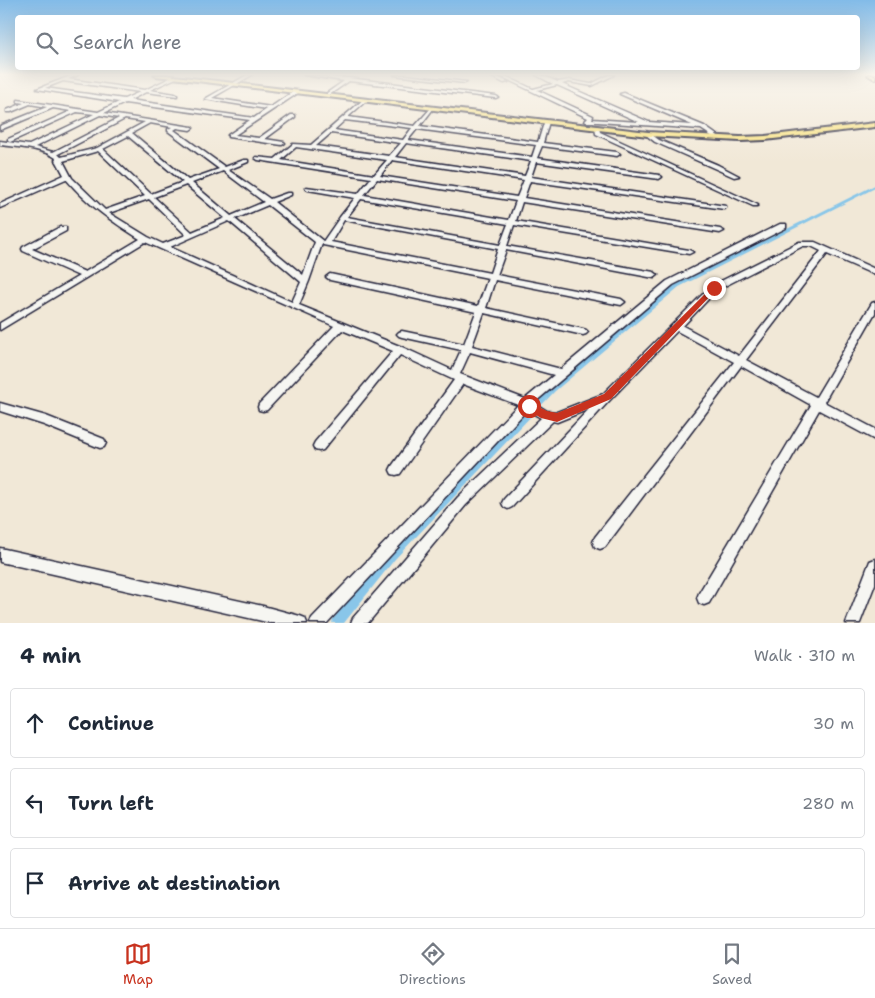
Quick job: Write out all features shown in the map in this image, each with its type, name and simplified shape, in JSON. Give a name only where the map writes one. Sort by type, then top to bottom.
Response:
[{"type":"main road","points":[[403,104],[547,123],[593,125]]},
{"type":"main road","points":[[410,104],[593,125],[648,134],[716,137],[794,135],[875,125]]},
{"type":"main road","points":[[738,137],[807,130],[875,120]]},
{"type":"main road","points":[[632,132],[661,132],[716,137]]},
{"type":"street","points":[[9,111],[27,104]]},
{"type":"street","points":[[38,104],[190,128]]},
{"type":"street","points":[[30,146],[119,104]]},
{"type":"street","points":[[146,104],[253,120]]},
{"type":"street","points":[[243,104],[270,108]]},
{"type":"street","points":[[276,104],[230,136],[724,207]]},
{"type":"street","points":[[312,147],[360,104]]},
{"type":"street","points":[[550,104],[593,125]]},
{"type":"street","points":[[563,104],[591,117],[598,133],[755,205]]},
{"type":"street","points":[[604,104],[648,124]]},
{"type":"street","points":[[646,104],[702,127],[716,137]]},
{"type":"street","points":[[0,128],[53,106]]},
{"type":"street","points":[[431,108],[342,218],[326,243],[621,302]]},
{"type":"street","points":[[10,140],[77,109]]},
{"type":"street","points":[[260,140],[293,116]]},
{"type":"street","points":[[56,157],[125,118]]},
{"type":"street","points":[[345,118],[616,154]]},
{"type":"street","points":[[593,125],[598,120],[702,127]]},
{"type":"street","points":[[0,143],[30,146],[56,157],[99,149],[150,122]]},
{"type":"street","points":[[396,470],[458,377],[547,123]]},
{"type":"street","points":[[656,124],[661,132]]},
{"type":"street","points":[[176,126],[170,130],[320,241],[294,306]]},
{"type":"street","points":[[330,131],[659,177]]},
{"type":"street","points":[[128,134],[232,218],[305,281]]},
{"type":"street","points":[[648,134],[658,141],[736,176]]},
{"type":"street","points":[[276,161],[295,145]]},
{"type":"street","points":[[99,149],[191,235]]},
{"type":"street","points":[[56,157],[68,176],[91,202],[104,213],[145,239],[294,306],[342,324],[458,377],[548,415],[557,417],[607,396]]},
{"type":"street","points":[[258,158],[720,231]]},
{"type":"street","points":[[104,213],[246,161]]},
{"type":"street","points":[[0,206],[68,176]]},
{"type":"street","points":[[308,188],[689,252]]},
{"type":"street","points":[[164,247],[289,194]]},
{"type":"street","points":[[342,218],[654,275]]},
{"type":"street","points":[[317,623],[527,405],[562,374],[670,283],[783,226]]},
{"type":"street","points":[[64,229],[26,249],[84,275]]},
{"type":"street","points":[[0,327],[145,239]]},
{"type":"street","points":[[508,503],[607,396],[714,288],[802,244],[812,244],[875,272]]},
{"type":"street","points":[[600,542],[826,250]]},
{"type":"street","points":[[330,276],[582,332]]},
{"type":"street","points":[[704,598],[875,305]]},
{"type":"street","points":[[263,407],[342,324]]},
{"type":"street","points":[[676,326],[875,435]]},
{"type":"street","points":[[402,334],[467,348],[562,374]]},
{"type":"street","points":[[319,446],[399,350]]},
{"type":"street","points":[[0,407],[100,443]]},
{"type":"street","points":[[358,623],[462,501],[548,415]]},
{"type":"street","points":[[0,555],[97,578],[233,605],[300,623]]},
{"type":"street","points":[[853,623],[875,566]]},
{"type":"waterway","points":[[337,623],[392,556],[552,389],[677,286],[875,186]]},
{"type":"route","points":[[529,406],[545,415],[557,417],[607,396],[714,288]]}]
